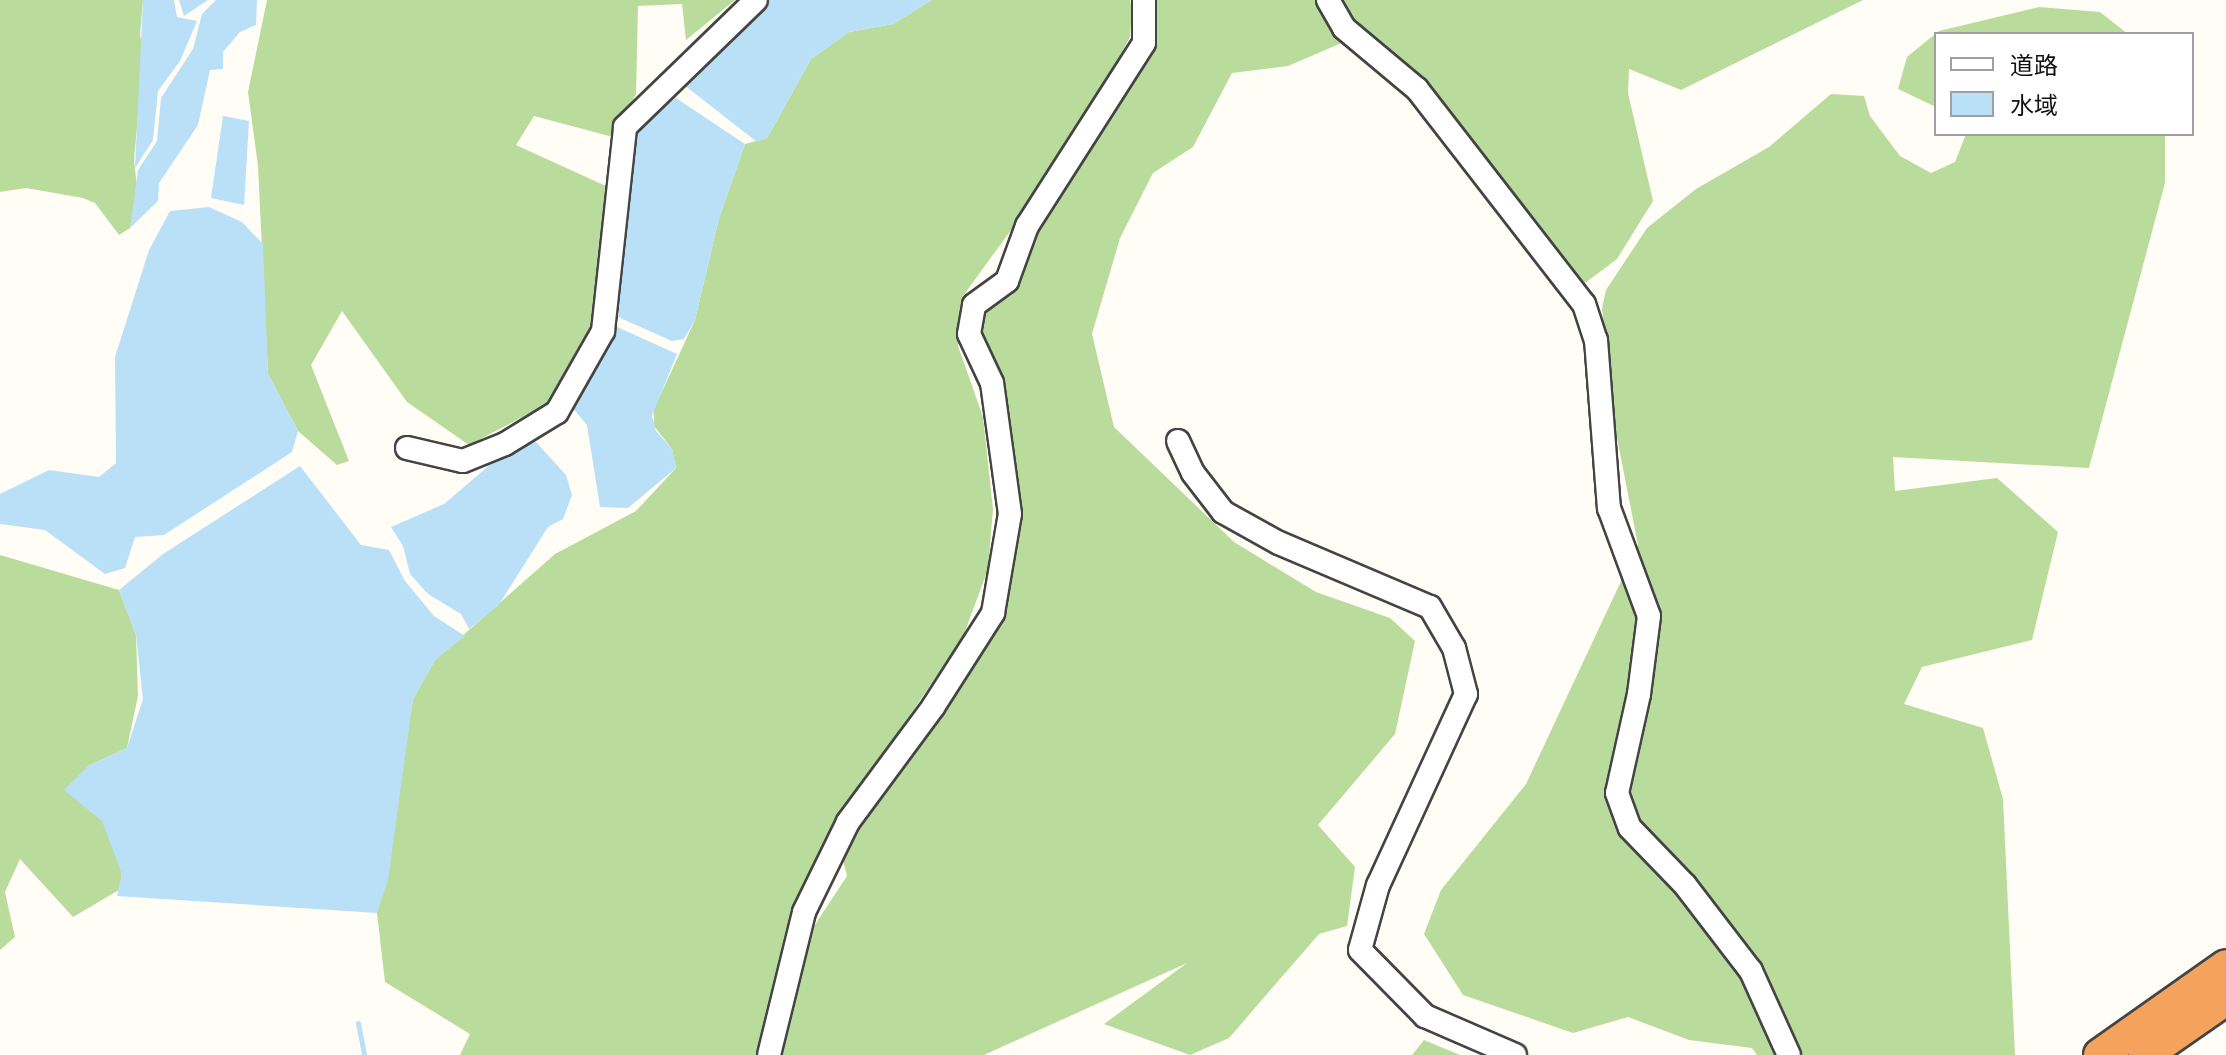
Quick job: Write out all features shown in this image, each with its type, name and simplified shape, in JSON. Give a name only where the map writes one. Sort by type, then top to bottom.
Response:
[{"type":"highway","points":[[2100,1055],[2226,966]]},
{"type":"highway","points":[[2145,1055],[2226,999]]},
{"type":"street","points":[[407,448],[463,461],[505,444],[557,412],[603,331],[625,127],[756,0]]},
{"type":"street","points":[[769,1055],[804,912],[848,822],[933,707],[993,613],[1010,514],[992,383],[969,334],[974,305],[1007,281],[1027,226],[1144,43],[1144,0]]},
{"type":"street","points":[[1328,0],[1344,28],[1417,89],[1584,304],[1596,340],[1609,508],[1649,616],[1639,694],[1617,793],[1630,828],[1685,885],[1751,971],[1789,1055]]},
{"type":"street","points":[[1178,441],[1193,473],[1223,512],[1279,543],[1430,607],[1454,648],[1466,694],[1378,885],[1360,950],[1425,1016],[1515,1055]]},
{"type":"green space","points":[[0,0],[143,0],[140,35],[144,51],[134,160],[138,196],[130,228],[119,235],[95,203],[83,198],[26,188],[0,192]]},
{"type":"green space","points":[[267,0],[735,0],[686,40],[682,4],[638,6],[636,94],[613,137],[534,116],[516,145],[608,187],[595,317],[547,404],[469,445],[407,402],[342,311],[311,365],[349,461],[337,465],[298,431],[268,374],[258,166],[248,92]]},
{"type":"green space","points":[[932,0],[1130,0],[1132,9],[1130,37],[1098,96],[1038,193],[963,296],[958,346],[983,417],[993,509],[988,569],[963,637],[840,818],[763,1055],[460,1055],[470,1034],[385,982],[377,913],[413,699],[435,660],[555,554],[636,511],[676,468],[672,449],[654,426],[654,409],[695,320],[719,218],[745,144],[767,138],[811,59],[849,32],[893,24]]},
{"type":"green space","points":[[1149,0],[1863,0],[1681,90],[1629,69],[1628,93],[1653,201],[1617,259],[1585,283],[1567,268],[1434,93],[1344,42],[1288,66],[1232,73],[1193,147],[1153,173],[1120,238],[1092,334],[1114,427],[1234,542],[1316,592],[1390,618],[1415,641],[1395,734],[1318,825],[1355,867],[1347,926],[1319,934],[1229,1038],[1190,1055],[1104,1024],[1187,963],[984,1055],[779,1055],[801,946],[847,876],[841,853],[997,622],[1018,513],[978,328],[984,312],[1010,292],[1032,234],[1118,97]]},
{"type":"green space","points":[[2039,7],[2100,12],[2125,32],[1938,32]]},
{"type":"green space","points":[[1934,35],[1934,106],[1898,89],[1907,57]]},
{"type":"green space","points":[[1831,94],[1864,96],[1870,116],[1900,156],[1931,173],[1955,162],[1965,136],[2165,136],[2165,183],[2089,468],[1893,457],[1895,491],[1997,478],[2058,532],[2032,640],[1922,667],[1904,704],[1983,728],[2003,799],[2015,1055],[1757,1055],[1752,1048],[1689,1040],[1628,1017],[1573,1033],[1463,995],[1424,934],[1441,890],[1526,784],[1638,545],[1612,412],[1602,308],[1606,290],[1647,228],[1696,189],[1769,147]]},
{"type":"green space","points":[[0,555],[119,590],[136,635],[138,696],[127,748],[88,766],[122,874],[119,890],[73,917],[20,859],[5,892],[15,937],[0,950]]},
{"type":"green space","points":[[1424,1040],[1460,1055],[1412,1055]]},
{"type":"water","points":[[143,0],[174,0],[177,17],[197,21],[180,61],[158,91],[153,140],[135,168]]},
{"type":"water","points":[[179,0],[208,0],[184,16]]},
{"type":"water","points":[[216,0],[257,0],[256,25],[240,32],[223,52],[223,69],[210,70],[198,125],[159,183],[158,201],[130,228],[138,170],[157,141],[161,98],[193,49],[202,14]]},
{"type":"water","points":[[768,0],[932,0],[893,24],[849,32],[811,59],[767,138],[757,142],[684,85]]},
{"type":"water","points":[[676,98],[745,144],[719,218],[695,320],[684,339],[672,341],[618,317],[637,126]]},
{"type":"water","points":[[223,116],[249,121],[244,205],[211,198]]},
{"type":"water","points":[[209,207],[242,222],[263,244],[268,374],[298,431],[292,452],[164,535],[135,537],[125,568],[105,574],[45,530],[0,524],[0,494],[49,470],[99,477],[116,463],[115,357],[149,250],[170,211]]},
{"type":"water","points":[[615,326],[677,354],[652,416],[656,431],[672,449],[676,468],[628,508],[600,507],[587,425],[570,405]]},
{"type":"water","points":[[536,442],[566,475],[572,495],[563,519],[548,527],[498,606],[469,629],[461,614],[428,594],[410,574],[403,546],[391,527],[444,504],[506,451]]},
{"type":"water","points":[[300,466],[361,545],[389,550],[405,581],[434,616],[465,636],[435,660],[413,699],[388,880],[377,913],[117,896],[122,874],[102,821],[64,790],[88,766],[127,748],[143,699],[136,635],[119,590],[163,554]]},
{"type":"waterway","points":[[358,1023],[364,1055]]}]
